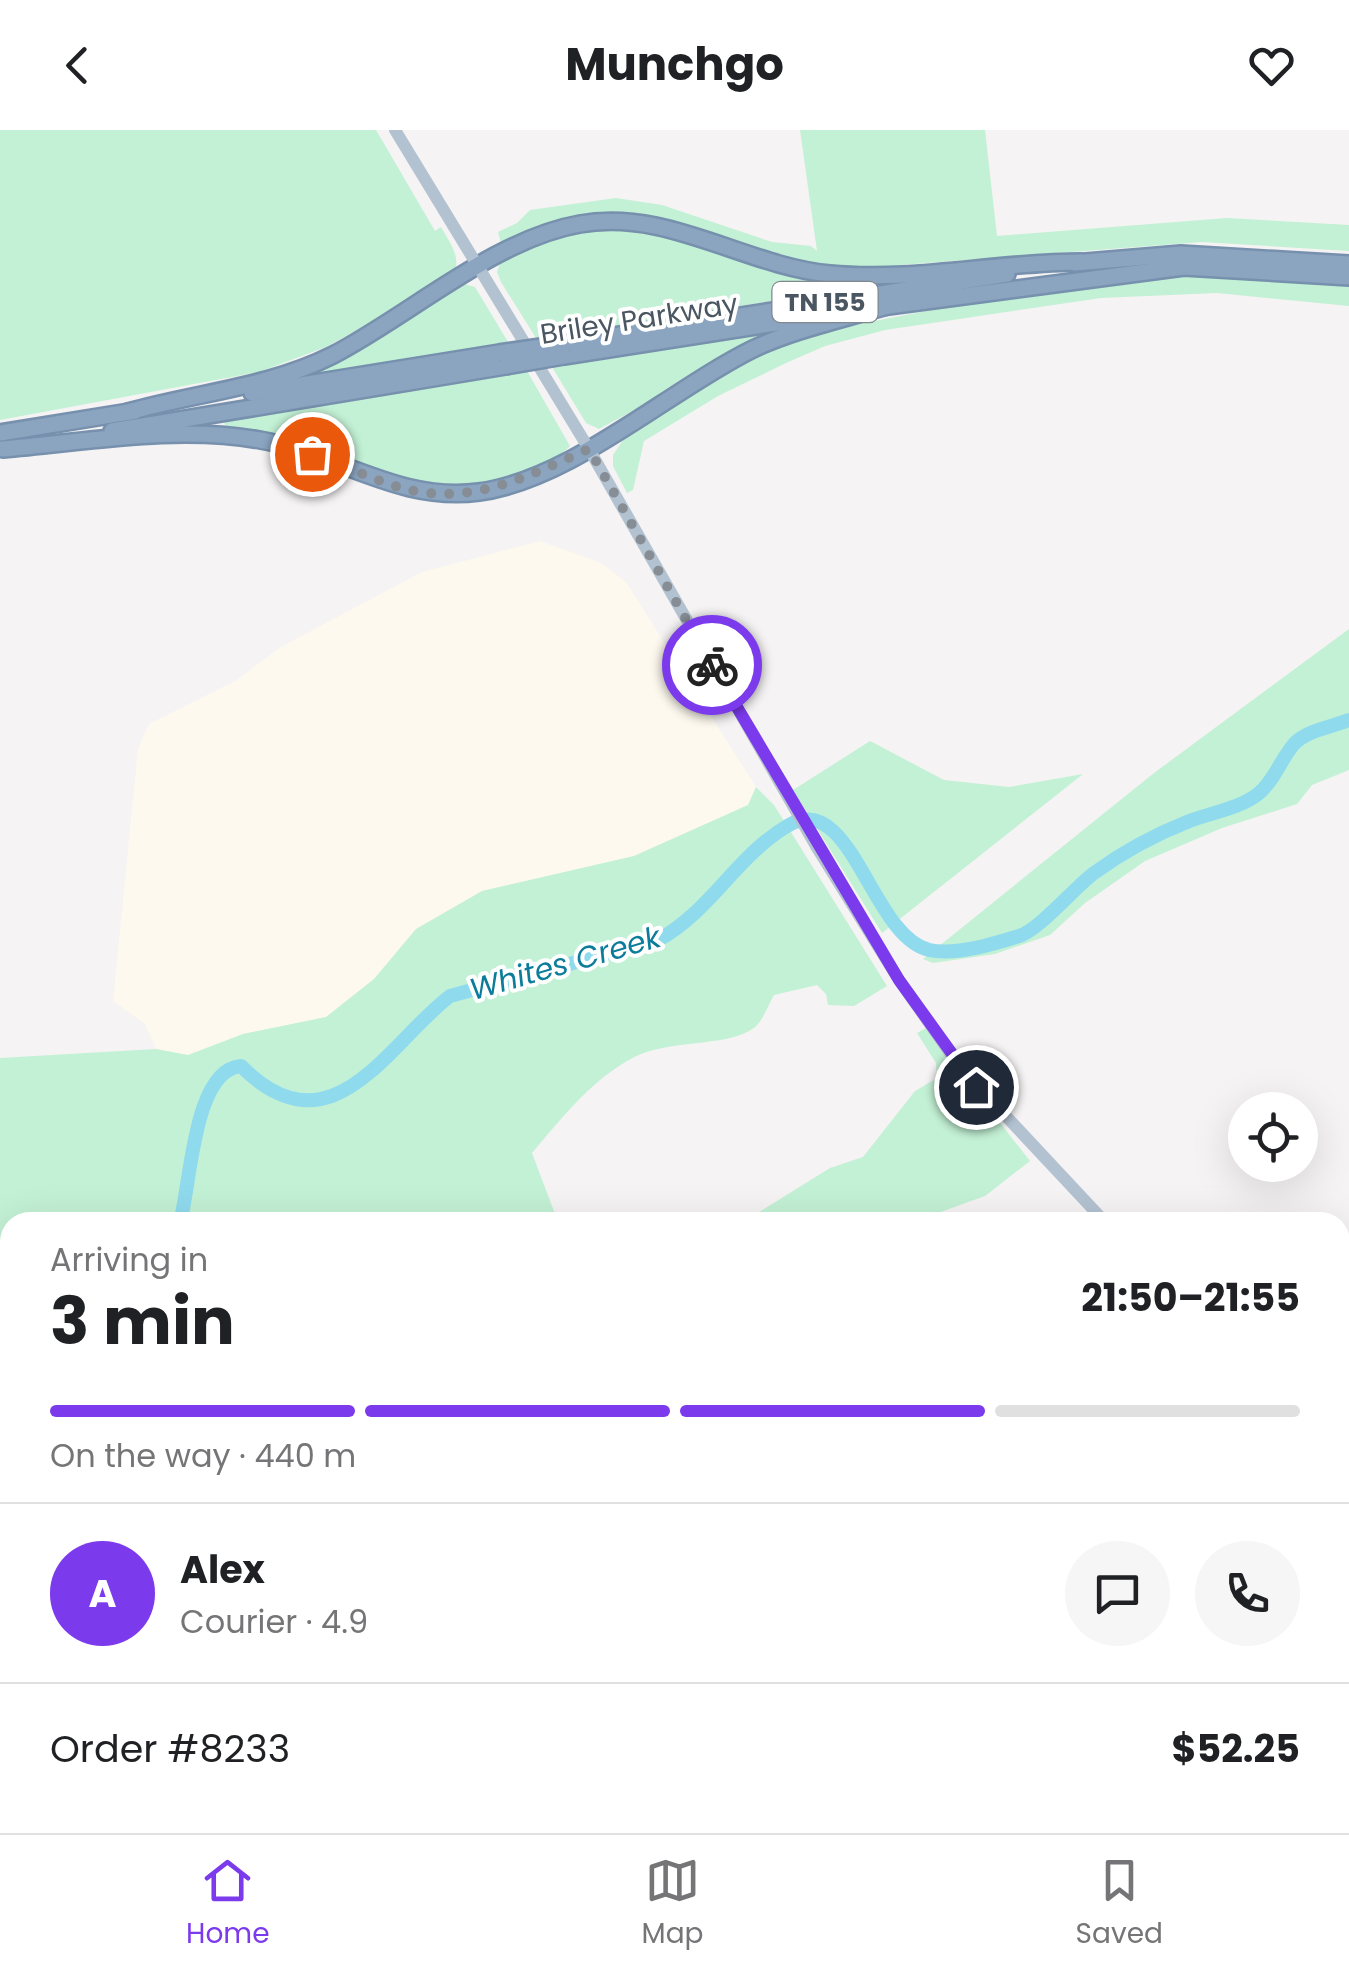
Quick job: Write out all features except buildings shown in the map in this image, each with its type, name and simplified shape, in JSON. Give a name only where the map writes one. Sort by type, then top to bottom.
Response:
[{"type":"highway","points":[[128,412],[303,368],[478,268],[555,230],[619,220],[664,227],[756,260],[829,274],[896,276],[1080,262]]},
{"type":"highway","name":"Briley Parkway","points":[[1,444],[1080,262],[1180,254],[1349,264]]},
{"type":"highway","name":"Briley Parkway","points":[[567,349],[1184,267],[1349,278]]},
{"type":"highway","points":[[1,444],[227,435],[291,447],[400,487],[451,494],[513,484],[589,449],[752,350],[890,305]]},
{"type":"highway","name":"Briley Parkway","points":[[1,444],[128,412],[503,359]]},
{"type":"main road","points":[[396,130],[589,449],[816,846],[960,1067],[1096,1212]]},
{"type":"shaded area","points":[[540,541],[601,563],[626,582],[756,787],[748,805],[634,856],[482,891],[416,929],[374,979],[326,1017],[243,1034],[188,1055],[156,1049],[145,1024],[113,1001],[138,749],[149,724],[235,681],[281,647],[422,572]]},
{"type":"green space","points":[[0,130],[376,130],[435,231],[441,227],[454,251],[453,277],[326,347],[259,372],[0,420]]},
{"type":"green space","points":[[800,130],[985,130],[997,236],[1227,218],[1349,225],[1349,251],[1202,242],[848,269],[770,255],[674,221],[621,213],[558,220],[501,243],[498,232],[517,223],[530,210],[616,198],[662,205],[772,242],[811,246],[817,251]]},
{"type":"green space","points":[[616,225],[875,280],[875,285],[536,338],[501,282],[497,272],[500,263],[546,237]]},
{"type":"green space","points":[[1184,272],[1349,282],[1349,306],[1217,293],[1101,298],[885,330],[825,346],[786,363],[718,396],[644,441],[633,490],[627,493],[613,466],[613,455],[630,430],[777,346],[818,332],[1030,291]]},
{"type":"green space","points":[[464,284],[475,287],[508,342],[292,378]]},
{"type":"green space","points":[[769,331],[772,336],[599,429],[586,423],[552,367]]},
{"type":"green space","points":[[527,371],[570,446],[538,466],[501,480],[462,486],[382,478],[226,431],[224,420]]},
{"type":"green space","points":[[1349,629],[1349,770],[1312,785],[1297,804],[1222,828],[1145,861],[1085,903],[1050,935],[995,954],[933,963],[923,959],[1154,773]]},
{"type":"green space","points":[[870,741],[944,780],[1009,787],[1083,774],[882,933],[793,790]]},
{"type":"green space","points":[[756,787],[774,805],[887,986],[854,1006],[828,1005],[826,994],[817,985],[774,995],[757,1025],[742,1034],[659,1049],[613,1070],[576,1103],[532,1153],[554,1212],[0,1212],[0,1058],[156,1049],[188,1055],[243,1034],[326,1017],[374,979],[416,929],[482,891],[634,856],[748,805]]},
{"type":"green space","points":[[926,1028],[1030,1161],[985,1196],[941,1212],[759,1212],[830,1168],[863,1157],[915,1091],[937,1078],[936,1063],[917,1033]]},
{"type":"waterway","name":"Whites Creek","points":[[182,1212],[204,1107],[225,1072],[241,1066],[274,1091],[303,1100],[331,1096],[381,1063],[450,996],[658,940],[693,914],[754,851],[789,825],[811,820],[829,828],[846,845],[892,920],[909,939],[929,950],[974,948],[1027,932],[1094,873],[1139,844],[1250,799],[1269,783],[1299,739],[1349,720]]},
{"type":"way so far","points":[[312,454],[400,487],[451,494],[480,492],[524,480],[589,449],[712,665]]},
{"type":"route","points":[[712,665],[899,980],[976,1087]]}]
